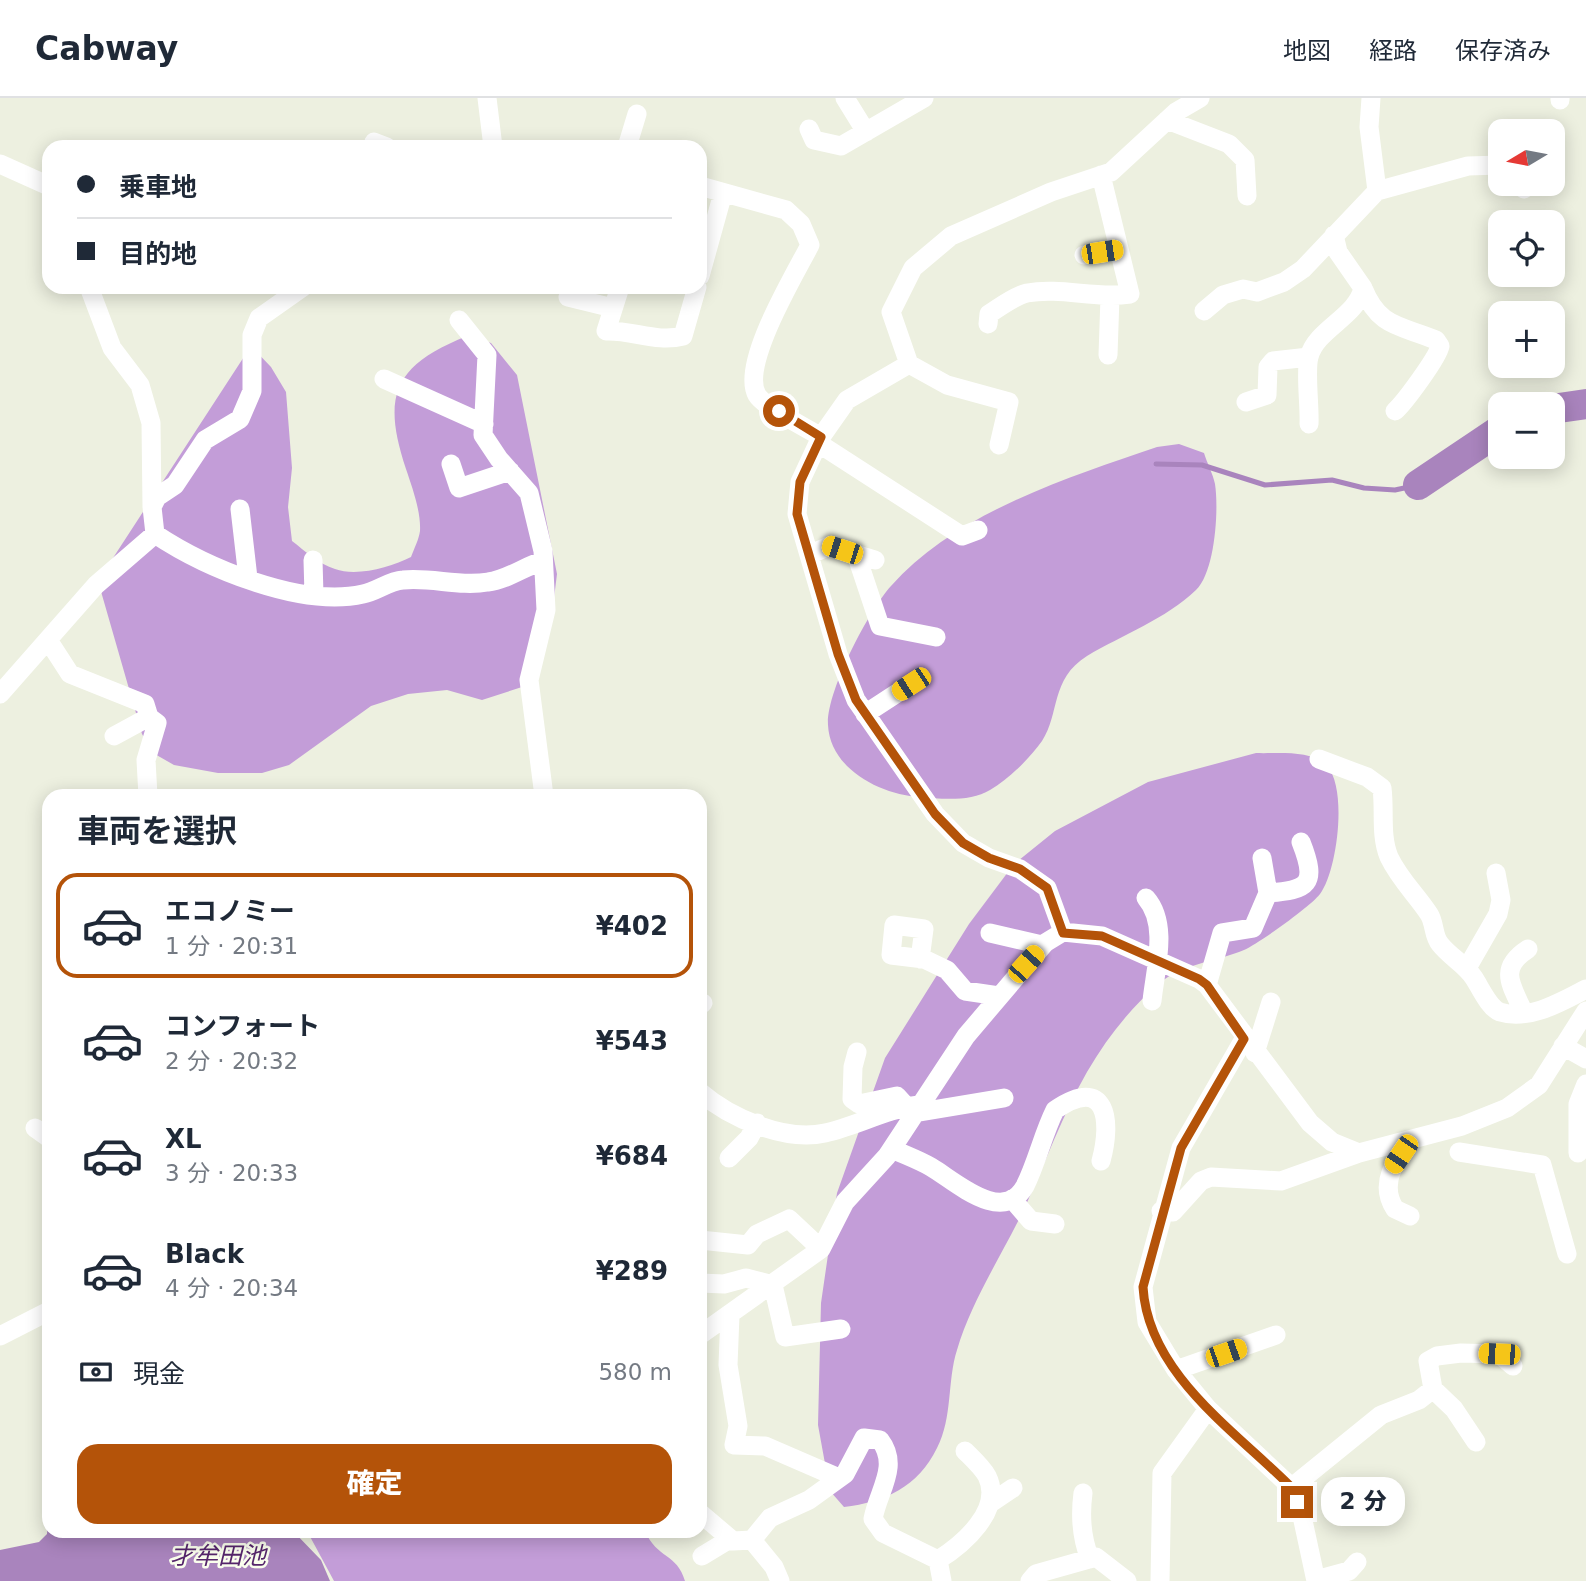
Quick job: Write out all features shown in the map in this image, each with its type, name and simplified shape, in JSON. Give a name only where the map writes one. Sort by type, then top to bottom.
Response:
[{"type":"street","points":[[487,98],[492,140]]},
{"type":"street","points":[[845,98],[866,132]]},
{"type":"street","points":[[810,129],[814,140],[841,146],[924,98]]},
{"type":"street","points":[[999,445],[1009,402],[947,385],[909,365],[891,312],[913,268],[951,236],[1051,192],[1111,172],[1170,110],[1200,98]]},
{"type":"street","points":[[1371,98],[1368,127],[1377,191]]},
{"type":"street","points":[[1170,110],[1229,144],[1245,160],[1247,196]]},
{"type":"street","points":[[629,140],[636,114]]},
{"type":"street","points":[[0,164],[42,183]]},
{"type":"street","points":[[1204,311],[1223,295],[1244,289],[1257,292],[1284,282],[1303,269],[1377,191],[1456,169],[1488,166]]},
{"type":"street","points":[[988,324],[989,314],[1024,293],[1110,297],[1130,294],[1101,175]]},
{"type":"street","points":[[707,188],[786,210],[801,224],[810,245],[767,330],[751,378],[758,398],[962,536],[978,530]]},
{"type":"street","points":[[707,250],[723,192]]},
{"type":"street","points":[[1334,235],[1338,252],[1363,288],[1377,316],[1390,324],[1436,340],[1440,346],[1439,353],[1408,398],[1395,411]]},
{"type":"street","points":[[1084,255],[1119,249]]},
{"type":"street","points":[[1309,424],[1309,357],[1323,337],[1361,298],[1363,288]]},
{"type":"street","points":[[92,294],[111,348],[140,385],[151,423],[155,534]]},
{"type":"street","points":[[152,507],[158,497],[175,485],[205,440],[240,419],[252,391],[252,335],[259,318],[293,294]]},
{"type":"street","points":[[618,294],[606,331],[626,331],[666,341],[683,336],[695,294]]},
{"type":"street","points":[[568,297],[613,308]]},
{"type":"street","points":[[1108,355],[1110,297]]},
{"type":"street","points":[[459,320],[487,355],[483,435],[529,492],[543,561],[546,610],[529,680],[543,789]]},
{"type":"street","points":[[1246,402],[1267,395],[1268,367],[1273,361],[1309,357]]},
{"type":"street","points":[[909,365],[847,400],[820,440],[800,482],[797,514],[808,555],[838,654],[856,700],[865,714],[935,814],[963,843],[989,858],[1020,869],[1047,888],[1063,933]]},
{"type":"street","points":[[384,380],[484,424]]},
{"type":"street","points":[[451,464],[459,488],[510,471]]},
{"type":"street","points":[[240,509],[248,578]]},
{"type":"street","points":[[155,534],[211,565],[288,591],[314,595],[363,594],[397,580],[422,578],[462,585],[492,582],[543,561]]},
{"type":"street","points":[[0,694],[96,585],[155,534]]},
{"type":"street","points":[[808,555],[829,545],[866,557],[880,626],[936,637]]},
{"type":"street","points":[[313,560],[314,595]]},
{"type":"street","points":[[48,640],[70,674],[145,704],[149,717],[157,723],[146,761],[148,789]]},
{"type":"street","points":[[865,714],[911,684]]},
{"type":"street","points":[[114,736],[149,717]]},
{"type":"street","points":[[1320,759],[1367,777],[1382,788],[1385,809],[1383,831],[1388,855],[1409,892],[1430,915],[1438,943],[1468,968],[1494,1009],[1503,1013],[1524,1013],[1549,1007],[1586,989]]},
{"type":"street","points":[[1268,893],[1299,891],[1306,884],[1308,870],[1301,842]]},
{"type":"street","points":[[1207,985],[1222,933],[1253,928],[1268,893],[1262,858]]},
{"type":"street","points":[[1468,968],[1498,914],[1501,900],[1496,873]]},
{"type":"street","points":[[1146,898],[1155,908],[1159,962],[1152,1001]]},
{"type":"street","points":[[990,933],[1042,945]]},
{"type":"street","points":[[707,1330],[821,1249],[845,1202],[892,1149],[914,1108],[966,1036],[1042,945],[1063,933],[1102,936],[1207,985],[1310,1123],[1332,1142],[1359,1153]]},
{"type":"street","points":[[1524,1013],[1509,980],[1509,969],[1515,958],[1528,949]]},
{"type":"street","points":[[920,959],[947,970],[965,991],[999,996]]},
{"type":"street","points":[[1271,1002],[1250,1046],[1181,1148],[1161,1211],[1143,1287],[1144,1304],[1147,1322],[1177,1370],[1208,1409],[1291,1488],[1302,1516],[1316,1580],[1349,1571],[1357,1562]]},
{"type":"street","points":[[1161,1211],[1172,1212],[1201,1181],[1211,1177],[1281,1181],[1359,1153],[1444,1131],[1507,1108],[1539,1085],[1586,1011]]},
{"type":"street","points":[[1563,1046],[1586,1059]]},
{"type":"street","points":[[858,1052],[853,1068],[852,1099],[859,1104],[897,1096],[914,1108]]},
{"type":"street","points":[[1578,1153],[1578,1104],[1586,1084]]},
{"type":"street","points":[[707,1098],[719,1108],[788,1133],[824,1133],[914,1108],[1004,1098]]},
{"type":"street","points":[[892,1149],[932,1168],[965,1191],[1000,1203],[1012,1199],[1024,1188],[1055,1110],[1067,1102],[1085,1099],[1099,1102],[1107,1113],[1107,1138],[1101,1161]]},
{"type":"street","points":[[729,1158],[749,1138],[757,1123]]},
{"type":"street","points":[[1444,1131],[1462,1156],[1542,1165],[1551,1224],[1567,1254]]},
{"type":"street","points":[[1410,1216],[1395,1209],[1388,1187],[1391,1169],[1412,1139]]},
{"type":"street","points":[[1012,1199],[1031,1221],[1055,1224]]},
{"type":"street","points":[[707,1241],[748,1245],[757,1234],[789,1219],[821,1249]]},
{"type":"street","points":[[707,1283],[724,1283],[746,1278],[773,1285]]},
{"type":"street","points":[[773,1285],[785,1337],[841,1329]]},
{"type":"street","points":[[0,1336],[42,1315]]},
{"type":"street","points":[[730,1315],[728,1365],[738,1426],[734,1445],[765,1447],[839,1478]]},
{"type":"street","points":[[1177,1370],[1276,1335]]},
{"type":"street","points":[[1476,1442],[1454,1409],[1433,1389],[1428,1361],[1436,1349],[1499,1354],[1510,1358]]},
{"type":"street","points":[[1291,1488],[1381,1415],[1419,1400],[1433,1389]]},
{"type":"street","points":[[1160,1581],[1162,1473],[1208,1409]]},
{"type":"street","points":[[752,1540],[770,1518],[809,1500],[845,1474],[864,1438],[880,1440],[887,1450],[891,1464],[873,1519],[883,1533],[938,1560]]},
{"type":"street","points":[[965,1451],[988,1477],[989,1504]]},
{"type":"street","points":[[938,1560],[962,1545],[978,1525],[989,1504],[1013,1488]]},
{"type":"street","points":[[1076,1502],[1084,1545],[1090,1559]]},
{"type":"street","points":[[707,1519],[730,1539]]},
{"type":"street","points":[[702,1556],[730,1539],[752,1540],[780,1576]]},
{"type":"street","points":[[1030,1581],[1036,1574],[1096,1558],[1127,1581]]},
{"type":"street","points":[[938,1560],[942,1581]]},
{"type":"shaded area","points":[[467,336],[491,343],[517,375],[557,574],[551,622],[522,687],[482,700],[447,690],[408,694],[371,706],[289,765],[262,773],[218,773],[174,765],[153,753],[142,734],[98,581],[251,346],[271,367],[286,392],[292,468],[288,507],[292,541],[323,564],[353,572],[384,567],[411,557],[419,537],[420,523],[416,499],[398,443],[395,402],[400,385],[409,371],[424,358]]},
{"type":"shaded area","points":[[1179,444],[1204,453],[1215,484],[1214,540],[1208,570],[1196,590],[1171,610],[1075,665],[1061,686],[1048,731],[1018,768],[982,794],[946,799],[889,791],[860,777],[848,767],[831,741],[829,711],[851,652],[872,613],[891,586],[918,560],[948,537],[1015,500],[1157,447]]},
{"type":"shaded area","points":[[1256,753],[1312,757],[1327,766],[1333,777],[1337,793],[1338,830],[1331,868],[1320,894],[1284,924],[1244,950],[1189,967],[1160,983],[1111,1035],[1078,1089],[1025,1207],[963,1331],[954,1362],[948,1412],[937,1448],[920,1473],[899,1490],[873,1501],[844,1507],[830,1491],[818,1425],[821,1303],[837,1193],[885,1058],[969,924],[1014,864],[1055,831],[1148,782]]},
{"type":"shaded area","points":[[311,1538],[649,1538],[655,1547],[677,1565],[685,1581],[334,1581]]},
{"type":"water","name":"才牟田池","points":[[43,1538],[300,1538],[321,1560],[330,1581],[0,1581],[0,1550],[39,1542]]},
{"type":"waterway","points":[[1565,407],[1586,404]]},
{"type":"waterway","points":[[1418,485],[1488,438]]},
{"type":"waterway","points":[[1156,464],[1202,465],[1265,485],[1332,480],[1364,488],[1395,490],[1418,485]]},
{"type":"route","points":[[779,411],[821,437],[800,482],[797,514],[838,654],[856,700],[935,814],[963,843],[989,858],[1020,869],[1047,888],[1063,933],[1082,932],[1102,936],[1199,979],[1207,985],[1244,1039],[1181,1148],[1161,1211],[1143,1287],[1144,1304],[1147,1322],[1177,1370],[1208,1409],[1290,1486],[1297,1502]]}]
